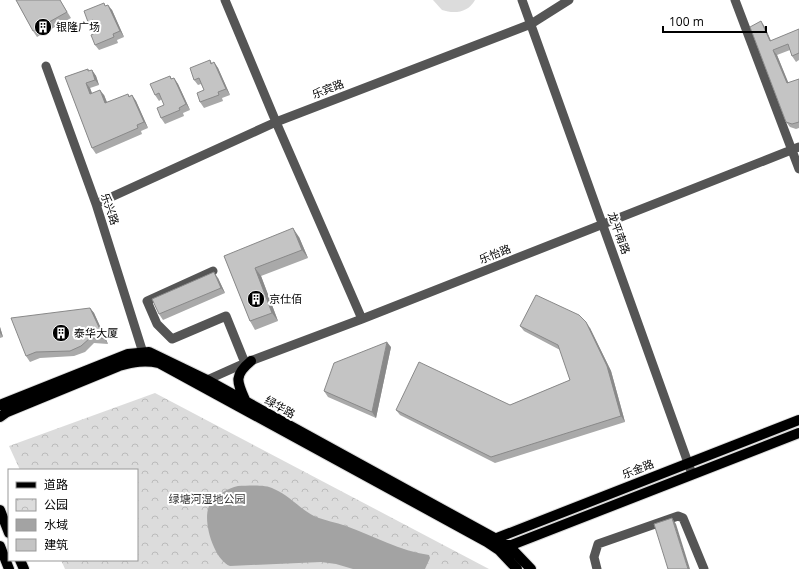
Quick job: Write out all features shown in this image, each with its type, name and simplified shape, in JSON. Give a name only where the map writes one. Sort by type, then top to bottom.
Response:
[{"type":"main road","name":"绿华路","points":[[0,405],[128,354],[160,356],[205,384],[491,540],[509,546],[531,569]]},
{"type":"main road","name":"绿华路","points":[[0,417],[7,412],[119,366],[137,361],[144,356]]},
{"type":"main road","points":[[246,402],[238,381],[238,376],[242,368],[248,362]]},
{"type":"main road","name":"绿华路","points":[[205,384],[246,402],[491,540],[517,569]]},
{"type":"main road","name":"乐金路","points":[[491,540],[799,420]]},
{"type":"main road","points":[[499,550],[799,433]]},
{"type":"main road","points":[[0,510],[8,530]]},
{"type":"main road","points":[[0,546],[9,569]]},
{"type":"street","points":[[225,0],[276,122],[362,319]]},
{"type":"street","name":"龙平南路","points":[[522,0],[692,474]]},
{"type":"street","name":"乐宾路","points":[[96,204],[276,122],[531,24],[569,0]]},
{"type":"street","points":[[735,0],[795,149],[799,169]]},
{"type":"street","name":"乐兴路","points":[[46,66],[96,204],[144,356]]},
{"type":"street","name":"乐怡路","points":[[205,384],[248,362],[362,319],[795,149]]},
{"type":"street","points":[[213,271],[147,301],[157,324],[172,339],[226,316],[248,362]]},
{"type":"street","points":[[597,569],[594,557],[598,544],[678,516],[683,518],[704,569]]},
{"type":"green space","points":[[433,0],[475,0],[469,8],[465,10],[451,12],[442,10]]},
{"type":"green space","name":"绿塘河湿地公园","points":[[155,393],[489,569],[65,569],[61,561],[138,561],[138,469],[20,469],[9,446]]},
{"type":"water","points":[[238,486],[270,487],[285,495],[314,516],[338,523],[397,547],[429,555],[430,558],[425,569],[353,569],[336,564],[321,562],[230,566],[224,562],[214,548],[208,529],[207,519],[210,504],[226,490]]},
{"type":"building","name":"银隆广场","points":[[16,0],[60,0],[67,12],[33,31]]},
{"type":"building","points":[[104,3],[105,6],[108,5],[120,31],[113,34],[114,37],[95,45],[91,35],[98,32],[93,20],[88,22],[84,11]]},
{"type":"building","points":[[761,21],[770,41],[799,29],[799,53],[792,56],[788,44],[773,50],[787,83],[799,79],[799,122],[792,124],[786,122],[750,27]]},
{"type":"building","points":[[210,60],[211,64],[214,62],[226,89],[218,92],[219,95],[200,102],[197,93],[204,90],[199,78],[194,80],[190,68]]},
{"type":"building","points":[[88,69],[88,71],[92,70],[95,80],[86,83],[90,94],[100,90],[105,103],[128,94],[129,97],[132,95],[144,122],[137,125],[138,128],[92,148],[65,77]]},
{"type":"building","points":[[170,76],[171,79],[174,78],[186,104],[179,108],[180,110],[161,118],[157,108],[164,105],[159,93],[155,95],[150,84]]},
{"type":"building","name":"京仕佰","points":[[293,228],[302,250],[255,268],[272,313],[250,321],[224,256]]},
{"type":"building","points":[[214,272],[221,288],[159,314],[152,299]]},
{"type":"building","points":[[536,295],[579,315],[586,322],[607,366],[621,416],[491,457],[396,410],[419,362],[510,405],[570,380],[558,345],[520,326]]},
{"type":"building","name":"泰华大厦","points":[[90,308],[104,338],[90,338],[81,346],[70,351],[36,352],[26,356],[11,318]]},
{"type":"building","points":[[387,342],[372,412],[324,391],[334,363]]},
{"type":"building","points":[[672,518],[688,569],[668,569],[654,524]]},
{"type":"place","name":"银隆广场","points":[[43,27]]},
{"type":"place","name":"京仕佰","points":[[256,299]]},
{"type":"place","name":"泰华大厦","points":[[61,333]]}]
